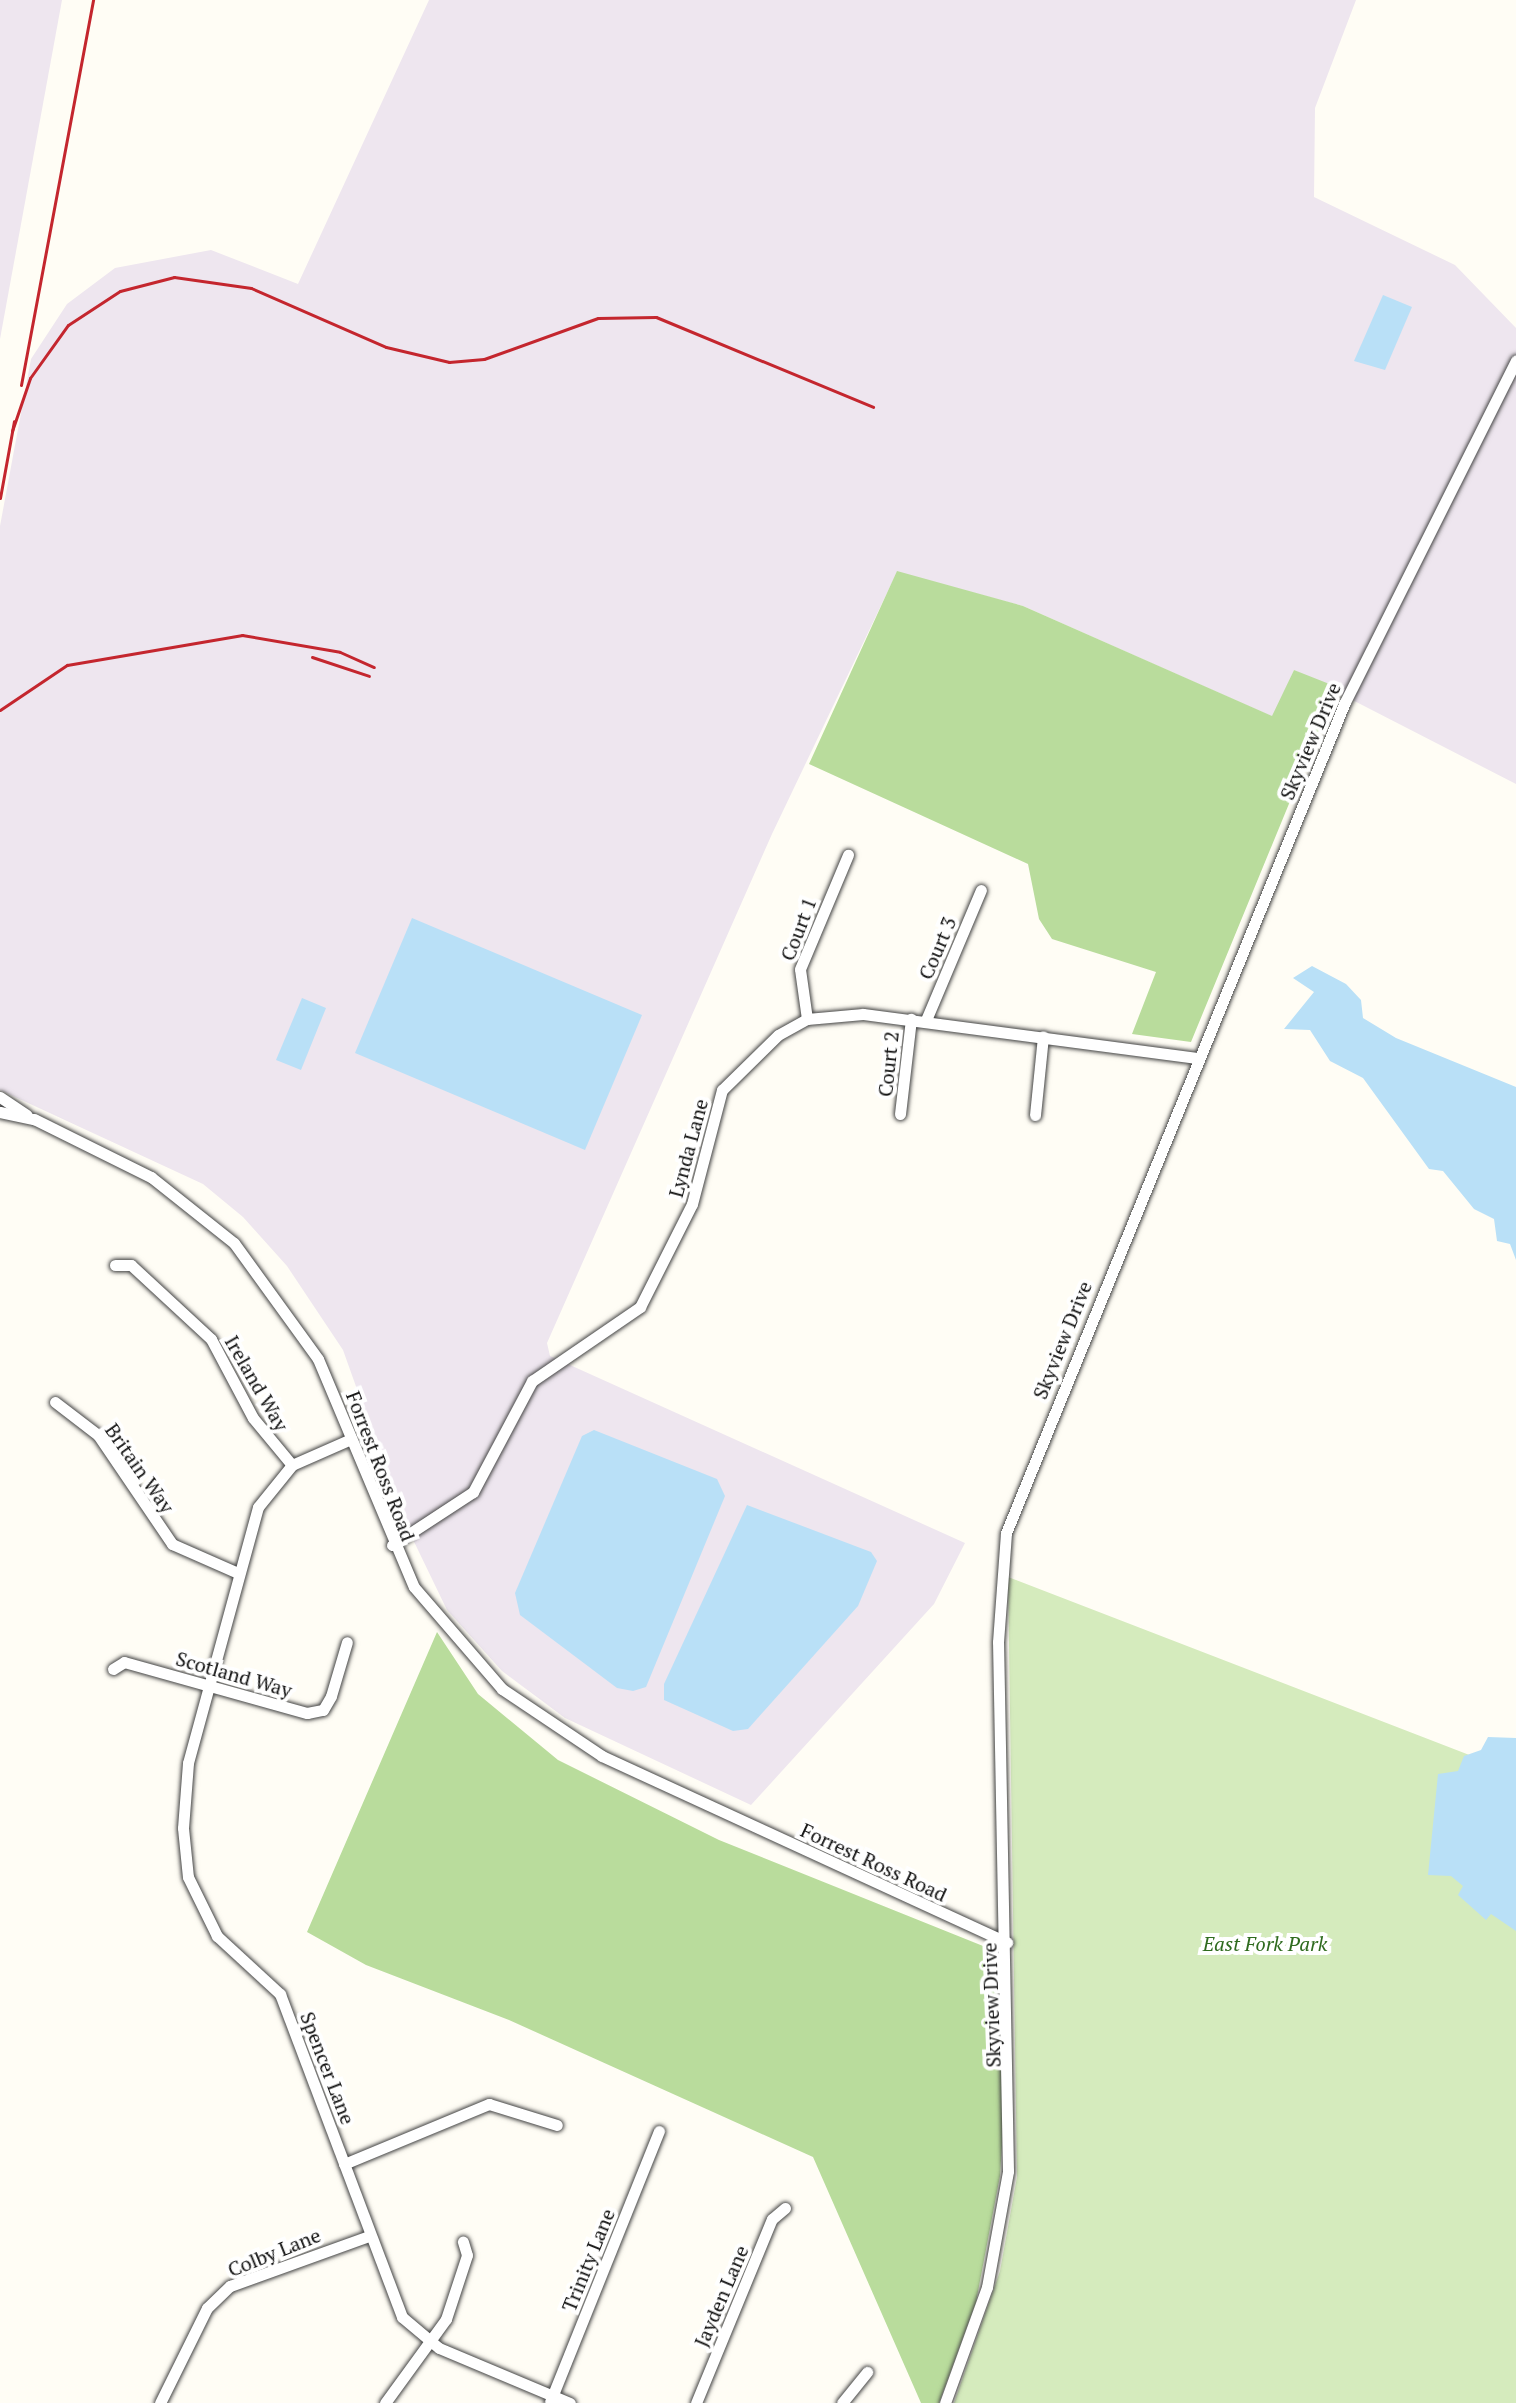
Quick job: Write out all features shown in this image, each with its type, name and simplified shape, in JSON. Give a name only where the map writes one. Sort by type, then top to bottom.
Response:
[{"type":"street","name":"Skyview Drive","points":[[945,2403],[987,2287],[1007,2192],[1007,1942],[998,1642],[1006,1533],[1345,702],[1516,360]]},
{"type":"street","name":"Court 1","points":[[807,1019],[800,969],[848,855]]},
{"type":"street","name":"Court 3","points":[[926,1020],[981,890]]},
{"type":"street","points":[[807,1019],[926,1020],[1199,1058]]},
{"type":"street","name":"Lynda Lane","points":[[392,1545],[473,1492],[532,1381],[640,1307],[692,1204],[722,1090],[747,1059],[807,1019]]},
{"type":"street","name":"Court 2","points":[[900,1114],[911,1019]]},
{"type":"street","points":[[1035,1115],[1043,1036]]},
{"type":"street","points":[[0,1097],[34,1119]]},
{"type":"street","name":"Forrest Ross Road","points":[[0,1112],[34,1119],[162,1184],[230,1239],[302,1332],[351,1439],[392,1545],[470,1657],[555,1730],[1007,1942]]},
{"type":"street","name":"Ireland Way","points":[[115,1265],[131,1265],[211,1339],[253,1418],[292,1465]]},
{"type":"street","name":"Britain Way","points":[[55,1402],[98,1435],[172,1544],[238,1573]]},
{"type":"street","name":"Spencer Lane","points":[[351,1439],[292,1465],[258,1507],[188,1763],[183,1828],[188,1877],[217,1936],[280,1994],[402,2317],[429,2343],[551,2400],[570,2403]]},
{"type":"street","name":"Scotland Way","points":[[113,1669],[124,1662],[307,1713],[323,1710],[347,1642]]},
{"type":"street","points":[[344,2164],[489,2104],[557,2125]]},
{"type":"street","name":"Trinity Lane","points":[[551,2400],[659,2131]]},
{"type":"street","name":"Jayden Lane","points":[[696,2403],[772,2219],[785,2208]]},
{"type":"street","name":"Colby Lane","points":[[160,2403],[207,2308],[230,2286],[369,2236]]},
{"type":"street","points":[[385,2403],[429,2343],[455,2297],[467,2255],[463,2242]]},
{"type":"street","points":[[842,2403],[867,2372]]},
{"type":"shaded area","points":[[0,0],[62,0],[0,339]]},
{"type":"shaded area","points":[[429,0],[1356,0],[1315,108],[1314,197],[1455,265],[1516,328],[1516,784],[1294,670],[1273,717],[1023,606],[897,572],[772,834],[547,1343],[550,1356],[965,1543],[934,1604],[751,1805],[565,1718],[502,1671],[447,1610],[404,1521],[343,1350],[287,1266],[243,1217],[203,1184],[0,1090],[0,526],[31,359],[67,304],[115,268],[211,250],[298,284]]},
{"type":"green space","points":[[897,571],[1023,606],[1272,716],[1294,670],[1337,687],[1191,1042],[1132,1034],[1156,972],[1052,939],[1039,919],[1028,864],[809,764]]},
{"type":"green space","name":"East Fork Park","points":[[1008,1577],[1516,1773],[1516,2403],[954,2403],[1000,2271],[1017,2177]]},
{"type":"green space","points":[[437,1632],[478,1694],[558,1760],[719,1840],[993,1950],[1004,2114],[1000,2176],[976,2302],[939,2403],[921,2403],[813,2157],[509,2020],[366,1965],[307,1932]]},
{"type":"water","points":[[1383,295],[1412,307],[1385,370],[1354,361]]},
{"type":"water","points":[[412,918],[642,1015],[585,1150],[355,1053]]},
{"type":"water","points":[[1312,966],[1346,984],[1361,1000],[1363,1018],[1396,1038],[1516,1087],[1516,1260],[1510,1244],[1497,1241],[1494,1219],[1474,1209],[1443,1171],[1429,1169],[1363,1078],[1330,1061],[1310,1030],[1284,1029],[1314,992],[1293,978]]},
{"type":"water","points":[[302,998],[326,1008],[301,1070],[276,1060]]},
{"type":"water","points":[[594,1430],[717,1479],[725,1496],[646,1687],[633,1691],[617,1688],[520,1615],[515,1593],[582,1436]]},
{"type":"water","points":[[747,1505],[871,1552],[877,1561],[858,1606],[748,1729],[733,1731],[664,1700],[664,1684]]},
{"type":"water","points":[[1488,1737],[1516,1738],[1516,1931],[1491,1914],[1486,1920],[1458,1895],[1463,1886],[1451,1876],[1428,1875],[1438,1774],[1458,1771],[1464,1756],[1481,1750]]},
{"type":"railway","points":[[21,385],[93,0]]},
{"type":"railway","points":[[12,431],[30,378],[68,325],[120,291],[174,277],[251,288],[386,347],[449,362],[484,359],[598,318],[656,317],[873,407]]},
{"type":"railway","points":[[0,498],[14,421]]},
{"type":"railway","points":[[0,710],[67,665],[242,635],[340,652],[374,667]]},
{"type":"railway","points":[[312,657],[369,676]]}]
